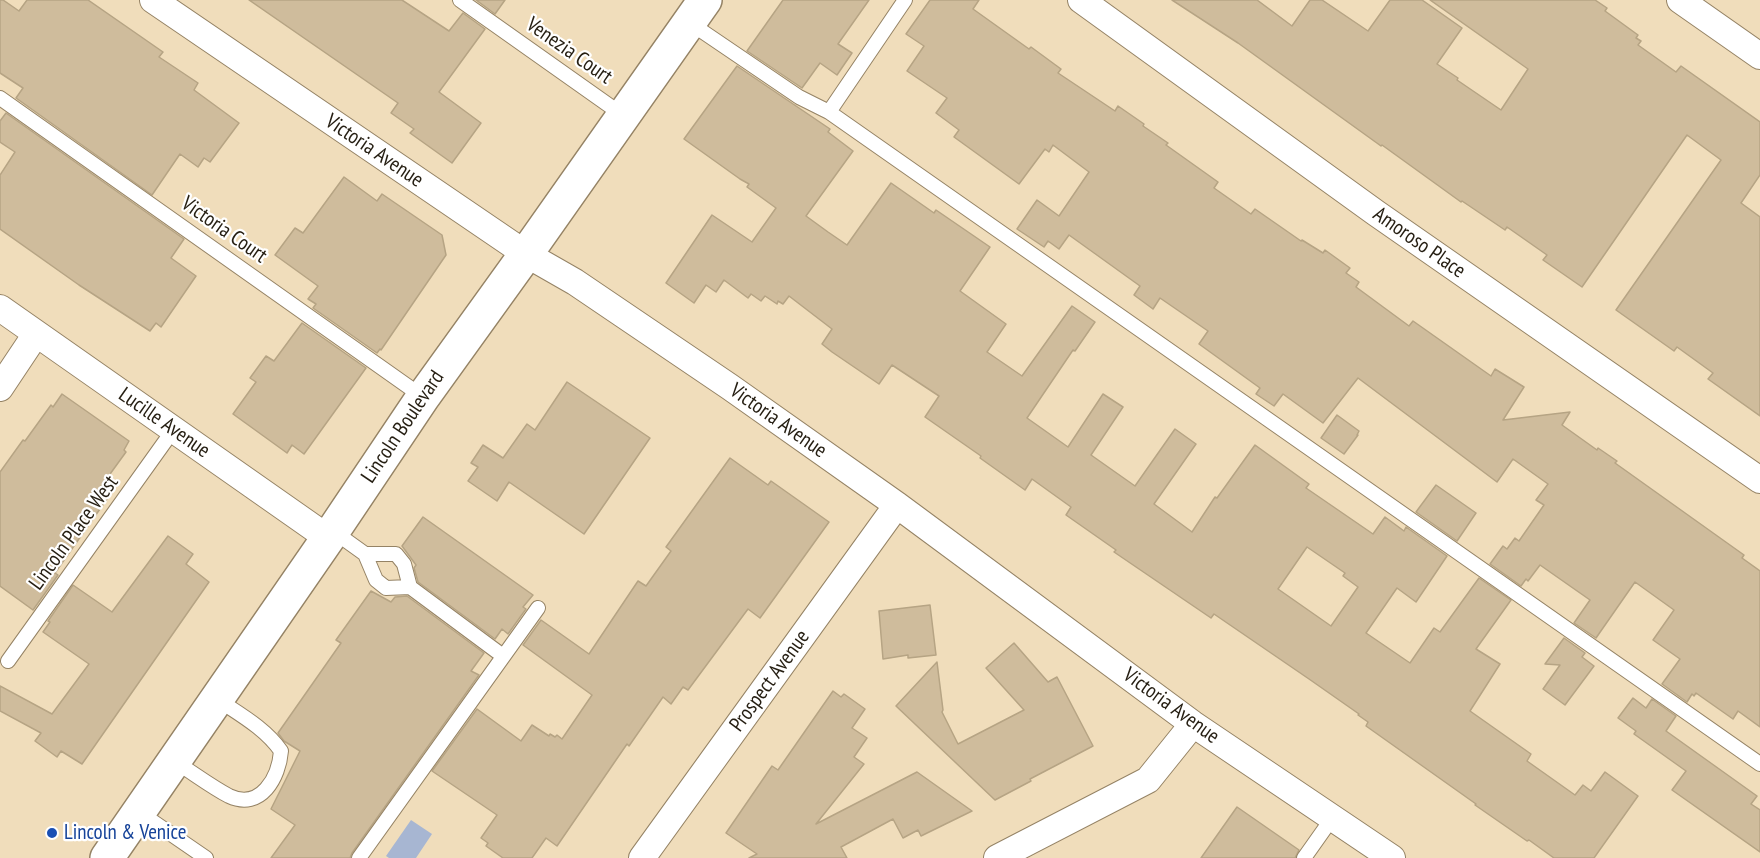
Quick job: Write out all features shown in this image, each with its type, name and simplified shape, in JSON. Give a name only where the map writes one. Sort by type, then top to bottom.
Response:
[{"type":"highway","name":"Lincoln Boulevard","points":[[107,858],[331,535],[423,397],[697,11]]},
{"type":"street","name":"Victoria Avenue","points":[[153,0],[526,254],[575,282],[701,367],[897,505],[1193,724],[1392,858]]},
{"type":"street","name":"Amoroso Place","points":[[1081,0],[1376,213],[1760,480]]},
{"type":"street","points":[[1680,0],[1760,56]]},
{"type":"street","name":"Lucille Avenue","points":[[0,308],[331,535]]},
{"type":"street","points":[[0,388],[36,334]]},
{"type":"street","name":"Prospect Avenue","points":[[642,858],[897,505]]},
{"type":"street","points":[[997,858],[1148,780],[1193,724]]},
{"type":"lane","name":"Venezia Court","points":[[460,0],[624,116]]},
{"type":"lane","points":[[829,112],[905,0]]},
{"type":"lane","points":[[697,11],[799,97],[829,112],[1760,764]]},
{"type":"lane","name":"Victoria Court","points":[[0,98],[423,397]]},
{"type":"lane","name":"Lincoln Place West","points":[[8,661],[174,429]]},
{"type":"lane","points":[[331,535],[365,554],[396,554],[404,564],[410,587],[503,656]]},
{"type":"lane","points":[[365,554],[375,580],[387,588],[410,587]]},
{"type":"lane","points":[[359,858],[538,608]]},
{"type":"lane","points":[[174,760],[231,796],[246,799],[262,795],[271,784],[280,764],[281,751],[273,739],[217,698]]},
{"type":"lane","points":[[139,812],[206,858]]},
{"type":"lane","points":[[1304,858],[1333,817]]},
{"type":"water","points":[[411,820],[432,834],[416,858],[389,858],[386,856]]},
{"type":"building","points":[[0,0],[19,11],[27,0],[88,0],[163,52],[159,57],[198,83],[194,90],[239,123],[210,162],[204,158],[198,167],[180,154],[152,195],[16,98],[23,88],[0,73]]},
{"type":"building","points":[[249,0],[402,0],[449,31],[463,13],[485,29],[439,92],[481,123],[452,163],[410,133],[414,129],[391,113],[398,103]]},
{"type":"building","points":[[476,0],[505,0],[495,14]]},
{"type":"building","points":[[783,0],[869,0],[838,44],[852,53],[837,75],[820,63],[802,88],[747,51]]},
{"type":"building","points":[[930,0],[979,0],[973,9],[1061,69],[1058,73],[1115,111],[1118,106],[1144,124],[1143,126],[1168,143],[1166,145],[1218,182],[1214,188],[1251,214],[1255,209],[1301,241],[1323,253],[1325,250],[1350,268],[1346,273],[1359,282],[1356,287],[1409,326],[1413,321],[1491,376],[1495,369],[1524,387],[1503,420],[1570,412],[1562,425],[1617,461],[1615,463],[1744,555],[1742,558],[1760,571],[1760,727],[1738,711],[1733,719],[1696,693],[1694,696],[1692,694],[1687,702],[1662,684],[1680,659],[1653,640],[1674,610],[1635,582],[1596,638],[1574,623],[1590,600],[1540,565],[1528,581],[1526,579],[1521,586],[1490,564],[1503,546],[1507,549],[1515,538],[1519,541],[1544,505],[1536,500],[1548,484],[1513,459],[1497,482],[1358,378],[1323,423],[1283,394],[1274,406],[1256,394],[1260,388],[1199,344],[1208,331],[1160,298],[1153,309],[1134,295],[1140,286],[1069,235],[1059,249],[1048,241],[1044,247],[1017,229],[1037,200],[1059,216],[1089,172],[1053,145],[1049,152],[1045,149],[1019,184],[954,137],[959,130],[936,113],[947,98],[907,71],[924,46],[906,34]]},
{"type":"building","points":[[1172,0],[1257,0],[1292,26],[1310,0],[1322,0],[1368,31],[1390,0],[1422,0],[1462,28],[1437,64],[1501,110],[1528,69],[1430,0],[1595,0],[1607,8],[1605,11],[1638,35],[1636,38],[1641,41],[1638,45],[1676,72],[1681,66],[1760,122],[1760,175],[1741,203],[1760,217],[1760,416],[1708,379],[1713,373],[1677,347],[1674,351],[1616,310],[1721,160],[1687,135],[1582,287],[1543,260],[1547,255],[1507,227],[1505,230],[1461,202],[1238,43]]},
{"type":"building","points":[[737,66],[830,129],[828,132],[853,151],[806,216],[828,232],[847,245],[891,183],[934,213],[936,210],[990,247],[960,291],[1006,324],[987,352],[1022,376],[1072,306],[1095,322],[1027,418],[1068,447],[1103,394],[1123,407],[1091,455],[1135,486],[1175,429],[1196,444],[1154,504],[1192,532],[1215,497],[1217,498],[1255,445],[1309,484],[1306,488],[1373,534],[1385,517],[1404,531],[1406,527],[1447,556],[1416,602],[1397,588],[1366,633],[1410,663],[1434,628],[1440,632],[1479,578],[1511,600],[1476,649],[1500,664],[1470,711],[1531,754],[1527,761],[1575,795],[1583,785],[1591,791],[1605,772],[1638,796],[1594,858],[1554,858],[1475,805],[1366,726],[1368,722],[1359,714],[1214,614],[1211,618],[1114,552],[1116,550],[1066,515],[1071,507],[1032,479],[1025,490],[925,417],[939,396],[892,365],[879,384],[832,352],[822,344],[832,329],[789,296],[783,304],[778,301],[777,304],[765,296],[761,301],[751,294],[748,298],[724,280],[716,292],[706,285],[694,303],[666,283],[712,215],[752,242],[776,208],[747,187],[749,184],[684,139]],"holes":[[[1307,547],[1345,573],[1343,576],[1358,587],[1331,626],[1278,589]]]},
{"type":"building","points":[[6,113],[184,239],[171,258],[196,276],[161,327],[156,323],[150,331],[79,285],[0,229],[0,175],[15,152],[0,142],[0,121]]},
{"type":"building","points":[[344,177],[377,201],[382,194],[442,235],[446,255],[377,353],[313,308],[316,304],[308,299],[318,286],[275,255],[295,228],[303,233]]},
{"type":"building","points":[[302,323],[366,368],[304,454],[292,445],[287,453],[233,414],[256,382],[250,378],[266,356],[274,361]]},
{"type":"building","points":[[567,382],[650,438],[584,534],[509,482],[497,501],[468,481],[478,467],[471,463],[483,445],[503,458],[527,424],[535,430]]},
{"type":"building","points":[[62,394],[129,441],[124,450],[126,452],[97,492],[107,499],[55,573],[58,575],[33,610],[0,586],[0,472],[23,440],[25,441],[51,405],[53,407]]},
{"type":"building","points":[[1337,415],[1359,431],[1344,454],[1321,438]]},
{"type":"building","points":[[730,458],[768,485],[771,481],[829,522],[760,618],[748,609],[688,690],[683,687],[671,704],[663,697],[629,746],[627,744],[557,846],[546,838],[532,858],[503,858],[486,846],[488,843],[481,838],[497,815],[432,771],[477,709],[521,741],[532,725],[549,736],[550,734],[555,737],[557,735],[562,739],[592,695],[523,645],[541,620],[589,654],[638,581],[646,586],[671,551],[666,547]]},
{"type":"building","points":[[1436,485],[1476,513],[1457,541],[1416,512]]},
{"type":"building","points":[[423,517],[533,595],[523,607],[526,609],[508,634],[502,629],[495,639],[418,582],[414,568],[416,565],[402,546]]},
{"type":"building","points":[[168,536],[193,554],[186,564],[209,582],[82,764],[61,751],[57,757],[35,741],[41,733],[0,711],[0,686],[52,714],[89,664],[43,632],[50,622],[48,621],[73,585],[112,612]]},
{"type":"building","points":[[371,591],[391,602],[395,597],[407,596],[484,653],[471,671],[479,675],[350,858],[271,858],[295,825],[271,809],[300,751],[284,741],[278,733],[341,643],[336,640]]},
{"type":"building","points":[[930,605],[936,655],[908,658],[908,655],[883,659],[879,611]]},
{"type":"building","points":[[1564,638],[1585,653],[1582,657],[1594,666],[1565,705],[1543,689],[1560,665],[1545,664]]},
{"type":"building","points":[[1014,643],[1048,682],[1057,677],[1093,746],[995,800],[896,706],[937,662],[942,712],[958,744],[1024,710],[986,668]]},
{"type":"building","points":[[833,691],[841,697],[844,694],[865,709],[852,728],[867,738],[854,757],[864,764],[816,824],[917,772],[972,811],[921,836],[918,830],[903,838],[893,819],[841,847],[847,858],[749,858],[757,854],[726,833],[772,766],[778,770]]},
{"type":"building","points":[[1633,698],[1646,708],[1652,699],[1676,716],[1666,731],[1757,796],[1751,804],[1760,810],[1760,852],[1672,790],[1686,771],[1634,734],[1636,731],[1618,718]]},
{"type":"building","points":[[1237,807],[1299,850],[1295,858],[1201,858]]},
{"type":"place","name":"Lincoln & Venice","points":[[52,833]]}]
